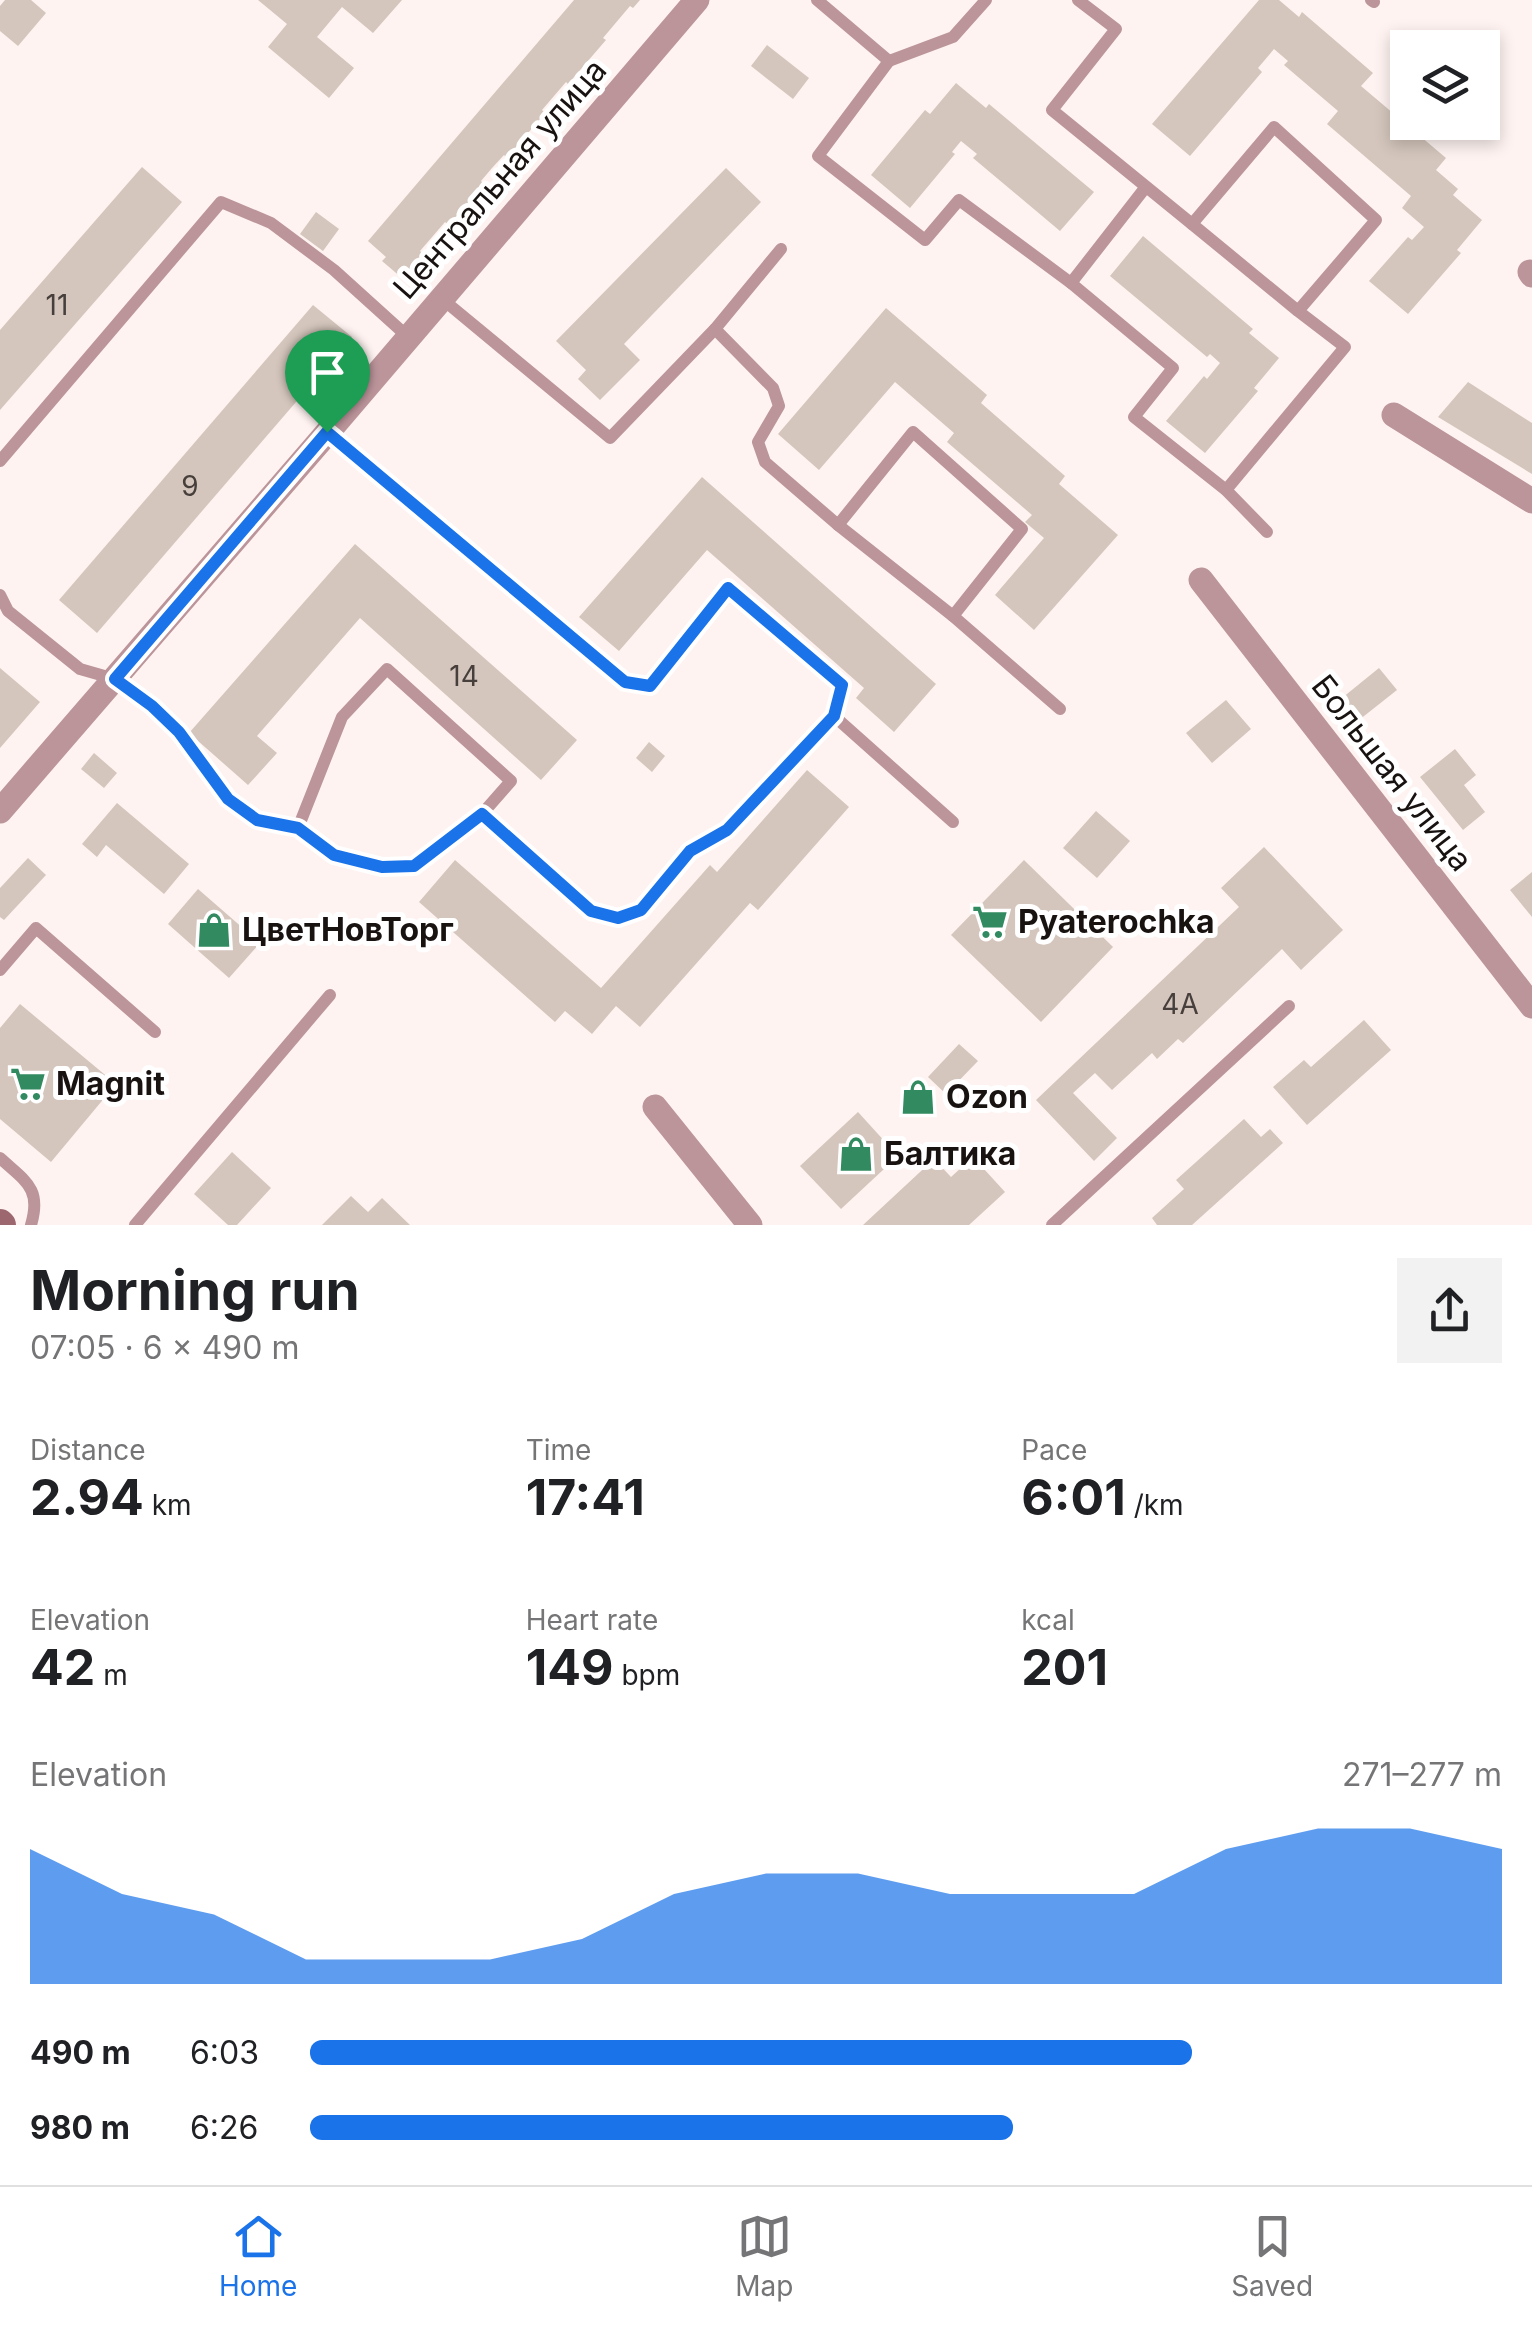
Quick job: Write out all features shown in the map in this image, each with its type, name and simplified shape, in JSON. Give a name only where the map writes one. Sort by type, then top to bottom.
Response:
[{"type":"street","name":"Центральная улица","points":[[0,810],[697,0]]},
{"type":"street","points":[[1394,415],[1532,501]]},
{"type":"street","name":"Большая улица","points":[[1201,580],[1532,1006]]},
{"type":"street","points":[[655,1107],[750,1225]]},
{"type":"lane","points":[[817,0],[888,61]]},
{"type":"lane","points":[[986,0],[953,37],[888,61],[818,156],[925,240],[959,200],[1071,283],[1173,368],[1134,417],[1226,490],[1267,532]]},
{"type":"lane","points":[[1078,0],[1116,30],[1052,110],[1345,347],[1226,490]]},
{"type":"lane","points":[[1192,224],[1274,128],[1376,220],[1298,312]]},
{"type":"lane","points":[[1071,283],[1146,188]]},
{"type":"lane","points":[[0,461],[221,202],[271,224],[334,270],[408,336]]},
{"type":"lane","points":[[440,298],[610,438],[715,329],[782,249]]},
{"type":"lane","points":[[715,329],[772,388],[779,406],[758,442],[765,462],[1060,708]]},
{"type":"lane","points":[[327,432],[625,682],[650,686],[728,588],[842,685],[834,716],[727,830],[690,851],[641,910],[618,918],[591,911],[482,814]]},
{"type":"lane","points":[[838,525],[913,432],[1022,528],[953,616]]},
{"type":"lane","points":[[0,595],[8,611],[80,668],[115,679],[152,706],[179,732],[228,799],[257,820],[298,828],[334,855],[382,867],[414,866],[482,814],[511,781],[387,669],[342,718],[298,828]]},
{"type":"lane","points":[[834,716],[952,822]]},
{"type":"lane","points":[[0,970],[36,928],[155,1032]]},
{"type":"lane","points":[[135,1225],[330,995]]},
{"type":"lane","points":[[1052,1225],[1289,1006]]},
{"type":"lane","points":[[0,1158],[30,1185],[36,1200],[31,1225]]},
{"type":"building","points":[[5,0],[31,0],[46,13],[18,46],[0,31],[0,6]]},
{"type":"building","points":[[258,0],[402,0],[373,33],[342,7],[317,37],[354,68],[329,98],[268,47],[287,24]]},
{"type":"building","points":[[574,0],[640,0],[633,8],[630,6],[603,38],[606,40],[542,110],[545,113],[507,158],[504,155],[492,168],[481,181],[484,184],[449,225],[445,222],[420,251],[423,254],[402,278],[382,261],[386,257],[368,241]]},
{"type":"building","points":[[1259,0],[1279,0],[1299,17],[1302,12],[1373,73],[1361,86],[1390,111],[1390,140],[1425,140],[1446,158],[1436,170],[1458,189],[1453,195],[1482,220],[1457,250],[1461,253],[1408,314],[1369,281],[1408,237],[1412,240],[1424,227],[1402,208],[1411,196],[1327,124],[1338,111],[1284,65],[1288,61],[1274,49],[1258,68],[1262,72],[1190,156],[1152,124]]},
{"type":"building","points":[[767,45],[809,78],[793,99],[751,66]]},
{"type":"building","points":[[956,83],[986,108],[989,104],[1094,192],[1060,231],[973,158],[977,154],[961,141],[952,152],[955,154],[910,208],[871,175],[925,110],[930,114]]},
{"type":"building","points":[[142,167],[182,202],[0,410],[0,330]]},
{"type":"building","points":[[726,168],[761,202],[624,344],[640,360],[600,400],[578,379],[586,370],[556,341]]},
{"type":"building","points":[[316,212],[339,229],[323,251],[300,234]]},
{"type":"building","points":[[1143,236],[1253,329],[1249,333],[1279,358],[1254,388],[1258,391],[1205,453],[1166,421],[1220,363],[1210,354],[1207,357],[1110,276]]},
{"type":"building","points":[[313,305],[352,337],[97,633],[59,600]]},
{"type":"building","points":[[886,308],[987,395],[981,403],[1065,476],[1059,484],[1118,535],[1034,630],[995,595],[1044,538],[1025,522],[1032,515],[947,442],[954,433],[895,382],[819,470],[778,434]]},
{"type":"building","points":[[1468,382],[1532,423],[1532,474],[1438,417]]},
{"type":"building","points":[[702,477],[936,684],[894,732],[856,698],[864,688],[707,550],[619,651],[579,617]]},
{"type":"building","points":[[355,544],[577,740],[541,780],[360,618],[257,736],[277,753],[248,785],[189,733]]},
{"type":"building","points":[[0,668],[40,702],[0,748]]},
{"type":"building","points":[[1379,668],[1397,690],[1359,720],[1342,698]]},
{"type":"building","points":[[1226,700],[1251,729],[1212,763],[1186,733]]},
{"type":"building","points":[[649,742],[665,756],[652,772],[636,758]]},
{"type":"building","points":[[1455,749],[1476,775],[1464,785],[1485,812],[1463,830],[1420,777]]},
{"type":"building","points":[[94,753],[117,773],[104,788],[81,769]]},
{"type":"building","points":[[807,770],[849,807],[758,910],[750,903],[640,1027],[616,1006],[592,1034],[565,1011],[555,1022],[419,902],[455,860],[601,988],[710,865],[717,872]]},
{"type":"building","points":[[117,803],[189,864],[164,894],[106,845],[97,857],[82,844]]},
{"type":"building","points":[[1096,811],[1130,841],[1097,878],[1063,848]]},
{"type":"building","points":[[1264,847],[1343,930],[1301,970],[1282,949],[1183,1043],[1178,1039],[1157,1059],[1152,1053],[1112,1090],[1095,1073],[1073,1093],[1117,1138],[1094,1161],[1036,1100],[1239,907],[1221,888]]},
{"type":"building","points":[[28,858],[46,875],[4,920],[0,917],[0,888]]},
{"type":"building","points":[[1024,860],[1113,947],[1041,1022],[951,935]]},
{"type":"building","points":[[1532,872],[1532,917],[1510,890]]},
{"type":"building","points":[[198,889],[260,943],[229,978],[168,924]]},
{"type":"building","points":[[20,1004],[116,1084],[51,1162],[0,1119],[0,1028]]},
{"type":"building","points":[[1364,1020],[1391,1050],[1307,1125],[1273,1087],[1304,1060],[1311,1067]]},
{"type":"building","points":[[959,1044],[978,1061],[946,1094],[928,1077]]},
{"type":"building","points":[[921,1081],[934,1095],[915,1114],[901,1101]]},
{"type":"building","points":[[858,1112],[898,1156],[841,1209],[800,1166]]},
{"type":"building","points":[[1244,1119],[1261,1137],[1270,1129],[1283,1143],[1192,1225],[1157,1225],[1152,1218],[1184,1189],[1176,1180]]},
{"type":"building","points":[[232,1152],[271,1188],[237,1225],[228,1225],[194,1194]]},
{"type":"building","points":[[973,1157],[1005,1192],[969,1225],[863,1225],[934,1159],[951,1177]]},
{"type":"building","points":[[351,1196],[368,1212],[382,1198],[410,1225],[322,1225]]},
{"type":"place","name":"Pyaterochka","points":[[990,922]]},
{"type":"place","name":"ЦветНовТорг","points":[[214,930]]},
{"type":"place","name":"Magnit","points":[[28,1084]]},
{"type":"place","name":"Ozon","points":[[918,1097]]},
{"type":"place","name":"Балтика","points":[[856,1154]]},
{"type":"route","points":[[327,432],[625,682],[650,686],[728,588],[842,685],[834,716],[727,830],[690,851],[641,910],[618,918],[591,911],[482,814],[414,866],[382,867],[334,855],[298,828],[257,820],[228,799],[179,732],[115,679],[327,432]]}]
